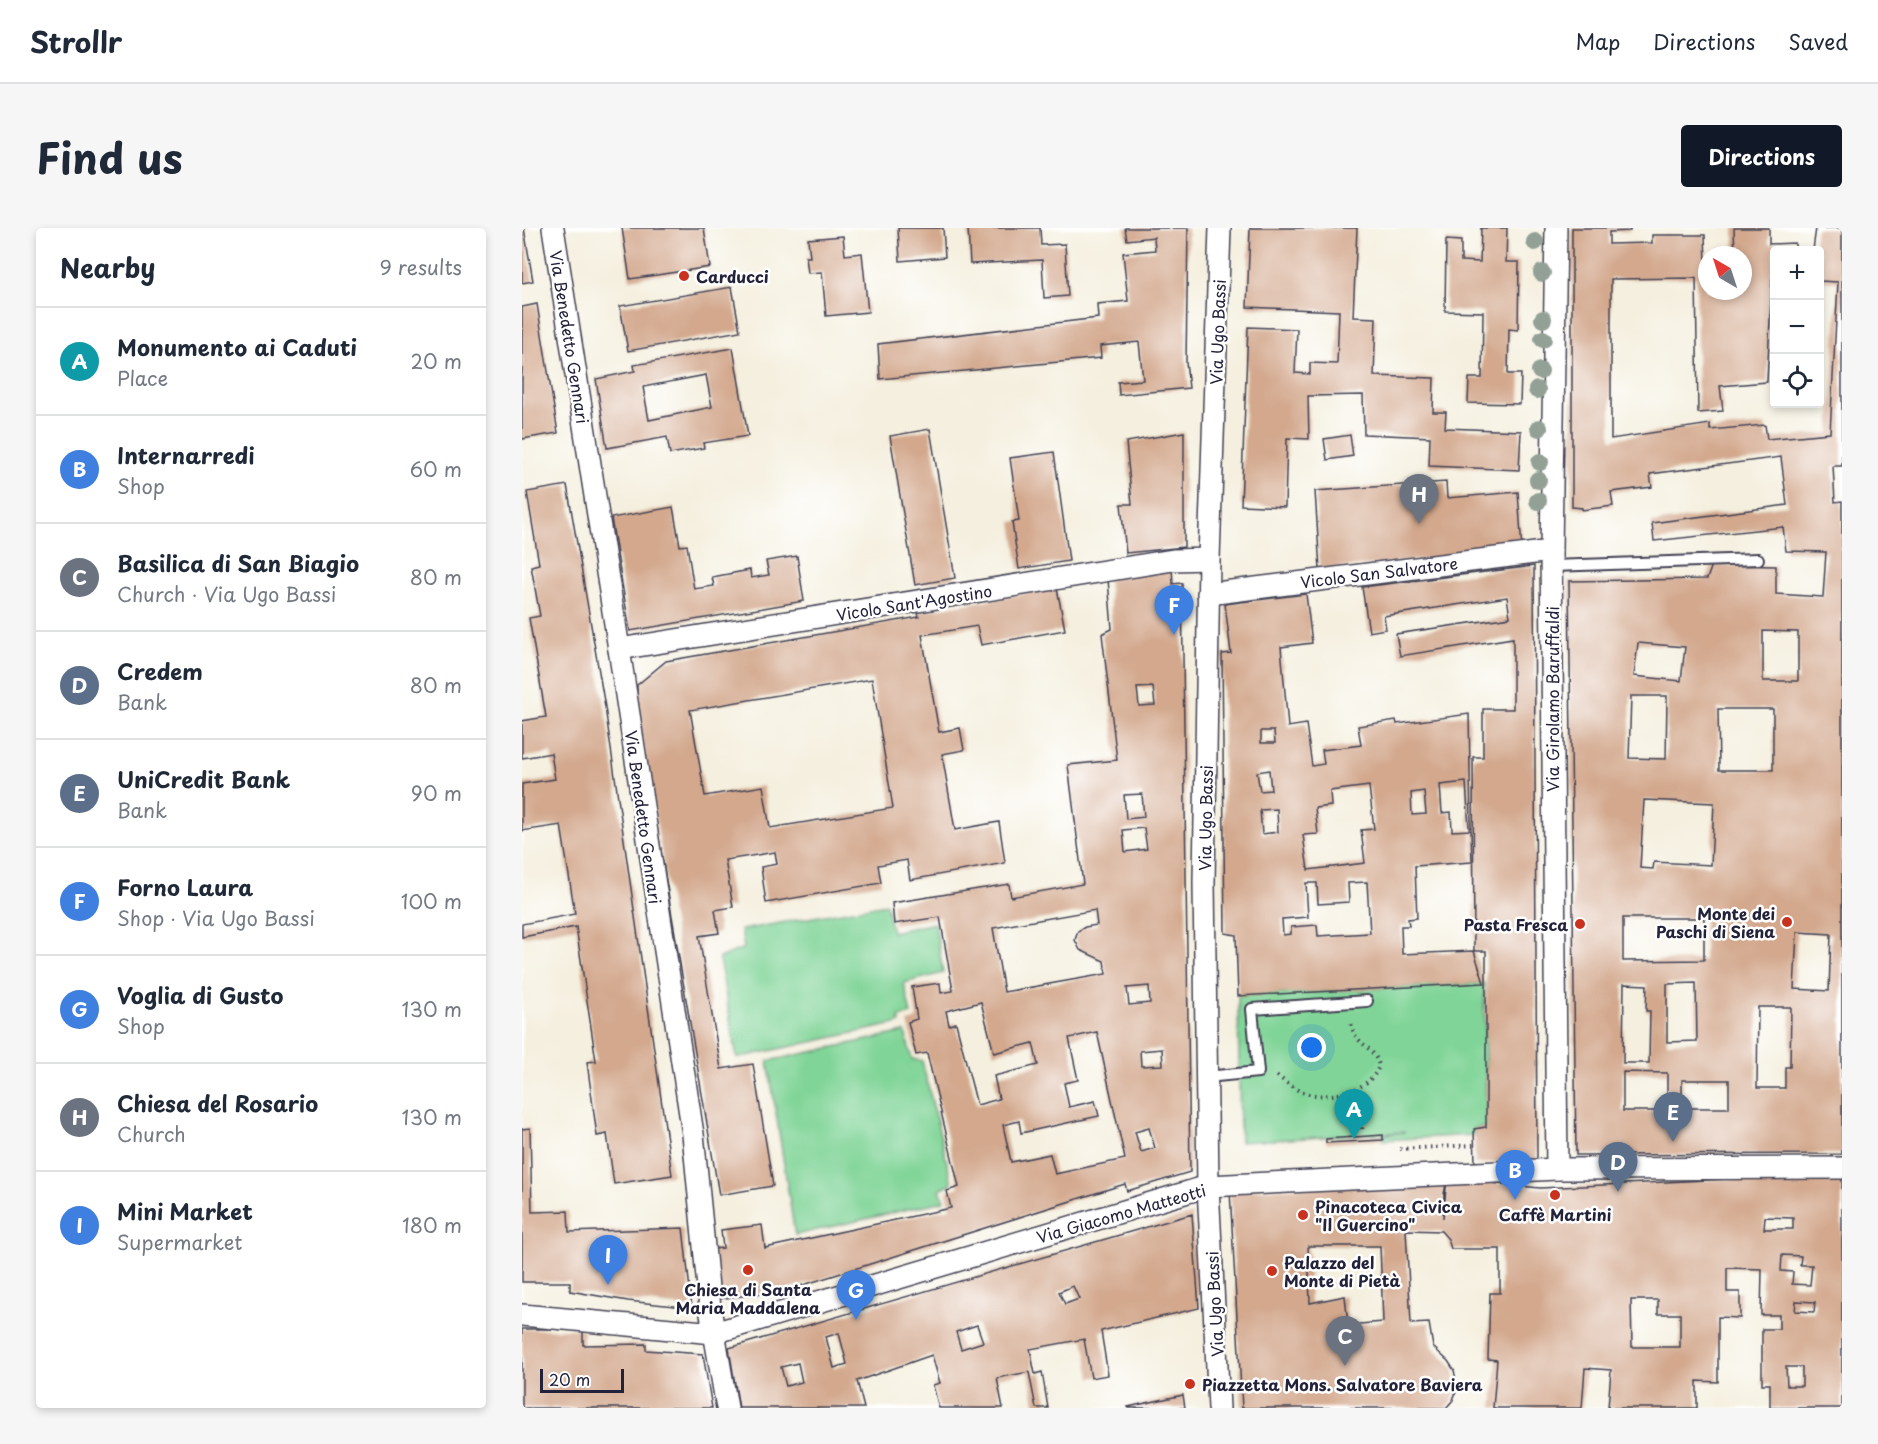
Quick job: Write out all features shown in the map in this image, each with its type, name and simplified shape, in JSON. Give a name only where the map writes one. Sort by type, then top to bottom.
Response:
[{"type":"street","name":"Via Benedetto Gennari","points":[[553,228],[620,649],[693,1134],[714,1333],[727,1408]]},
{"type":"street","name":"Via Ugo Bassi","points":[[1219,1408],[1208,1186],[1204,883],[1208,594],[1220,228]]},
{"type":"street","name":"Via Girolamo Baruffaldi","points":[[1556,228],[1551,558],[1557,1169]]},
{"type":"street","name":"Vicolo San Salvatore","points":[[1208,594],[1551,558]]},
{"type":"street","name":"Vicolo Sant'Agostino","points":[[620,649],[1173,560],[1209,559]]},
{"type":"street","name":"Via Giacomo Matteotti","points":[[522,1315],[714,1333],[1208,1186],[1557,1169],[1842,1168]]},
{"type":"lane","points":[[1551,558],[1758,559]]},
{"type":"lane","points":[[1206,1077],[1258,1072],[1252,1009],[1367,1001]]},
{"type":"path","points":[[1258,1072],[1276,1076],[1302,1092],[1312,1094],[1327,1095],[1349,1091],[1371,1080],[1379,1066],[1378,1058],[1352,1032],[1348,1004]]},
{"type":"path","points":[[1349,1091],[1363,1106],[1362,1132]]},
{"type":"green space","points":[[886,904],[892,932],[935,923],[943,973],[904,983],[911,1014],[899,1018],[900,1023],[737,1058],[719,958],[744,948],[741,930]]},
{"type":"green space","points":[[1484,983],[1486,1127],[1474,1128],[1474,1135],[1383,1140],[1383,1135],[1405,1132],[1240,1142],[1238,996]]},
{"type":"green space","points":[[905,1032],[912,1059],[922,1061],[952,1183],[940,1189],[944,1201],[795,1235],[768,1061]]},
{"type":"building","points":[[522,228],[524,228],[533,281],[522,283]]},
{"type":"building","points":[[622,228],[704,228],[710,267],[630,279]]},
{"type":"building","points":[[898,228],[943,228],[945,257],[900,261]]},
{"type":"building","points":[[968,228],[1040,228],[1041,245],[1065,244],[1068,296],[1044,298],[1042,260],[970,264]]},
{"type":"building","points":[[1125,228],[1188,228],[1186,362],[1189,388],[1119,395],[1118,382],[1143,380],[1139,342],[1100,346],[1101,358],[880,379],[878,344],[1098,318],[1097,304],[1128,301],[1123,253],[1155,250],[1154,237],[1127,240]]},
{"type":"building","points":[[1250,228],[1357,228],[1353,317],[1376,318],[1374,376],[1434,378],[1433,412],[1446,412],[1445,428],[1521,431],[1519,470],[1429,466],[1430,437],[1364,434],[1363,395],[1308,396],[1309,439],[1287,438],[1285,507],[1241,505],[1248,327],[1297,329],[1295,373],[1310,374],[1310,363],[1337,364],[1339,311],[1247,307]]},
{"type":"building","points":[[1481,228],[1507,228],[1506,262],[1519,262],[1518,330],[1509,329],[1508,374],[1521,374],[1520,404],[1468,403],[1469,378],[1482,378],[1483,312],[1445,311],[1446,240],[1461,241],[1461,261],[1480,262]]},
{"type":"building","points":[[1572,228],[1630,228],[1630,231],[1609,232],[1609,244],[1652,243],[1652,235],[1705,235],[1705,246],[1698,246],[1698,300],[1752,300],[1752,246],[1735,246],[1734,228],[1769,228],[1769,244],[1795,243],[1795,246],[1770,246],[1767,382],[1720,386],[1723,411],[1698,413],[1696,278],[1611,279],[1611,439],[1710,424],[1710,430],[1765,425],[1767,439],[1830,433],[1838,282],[1824,281],[1824,246],[1814,246],[1816,228],[1842,228],[1842,466],[1833,466],[1835,502],[1842,501],[1842,1154],[1576,1155],[1569,581],[1707,579],[1712,565],[1776,566],[1776,594],[1823,597],[1826,552],[1786,551],[1783,527],[1654,541],[1652,523],[1787,505],[1781,457],[1650,474],[1652,487],[1611,492],[1613,506],[1582,510],[1582,508],[1572,507]],"holes":[[[1763,631],[1798,632],[1798,681],[1763,681]],[[1638,643],[1685,647],[1681,681],[1634,676]],[[1631,696],[1667,696],[1666,759],[1629,758]],[[1718,709],[1773,709],[1773,770],[1719,770]],[[1644,800],[1714,803],[1711,865],[1654,862],[1653,869],[1640,868]],[[1623,918],[1704,918],[1704,960],[1623,961]],[[1797,932],[1831,934],[1829,991],[1794,989]],[[1696,983],[1697,1041],[1667,1042],[1667,984]],[[1624,984],[1647,985],[1646,1011],[1650,1011],[1649,1063],[1623,1063]],[[1758,1007],[1791,1007],[1790,1067],[1785,1067],[1785,1088],[1757,1088]],[[1623,1072],[1667,1073],[1667,1111],[1623,1111]],[[1682,1080],[1729,1080],[1729,1108],[1682,1108]]]},
{"type":"building","points":[[843,236],[845,255],[862,253],[868,312],[826,316],[822,272],[808,273],[806,257],[810,257],[808,239]]},
{"type":"building","points":[[732,287],[740,331],[628,351],[620,306]]},
{"type":"building","points":[[537,304],[558,433],[522,439],[522,307]]},
{"type":"building","points":[[733,348],[748,436],[703,443],[704,448],[670,454],[667,437],[607,448],[596,379],[635,371],[634,365]],"holes":[[[706,375],[712,407],[649,420],[643,387]]]},
{"type":"building","points":[[930,429],[955,578],[915,585],[890,436]]},
{"type":"building","points":[[1184,432],[1184,547],[1126,553],[1121,504],[1132,504],[1126,442]]},
{"type":"building","points":[[1350,435],[1353,456],[1327,460],[1324,439]]},
{"type":"building","points":[[1054,452],[1069,561],[1019,569],[1012,522],[1019,521],[1010,458]]},
{"type":"building","points":[[1446,482],[1447,498],[1518,492],[1522,550],[1320,570],[1315,491]]},
{"type":"building","points":[[567,485],[605,707],[672,1175],[614,1184],[607,1134],[597,1136],[587,1062],[596,1061],[576,927],[522,937],[522,924],[575,914],[561,825],[522,831],[522,784],[555,779],[551,753],[522,758],[522,721],[546,717],[529,618],[540,616],[531,566],[539,564],[527,492]]},
{"type":"building","points":[[673,507],[680,546],[687,545],[694,589],[714,586],[712,577],[750,570],[751,578],[769,575],[766,561],[797,556],[804,601],[630,631],[611,518]]},
{"type":"building","points":[[1534,566],[1537,1160],[1475,1164],[1474,1129],[1486,1127],[1486,951],[1474,951],[1473,757],[1483,757],[1483,709],[1513,709],[1513,638],[1400,656],[1396,634],[1510,617],[1507,597],[1384,616],[1386,629],[1369,632],[1362,587]]},
{"type":"building","points":[[1172,568],[1173,584],[1182,583],[1190,1172],[1127,1191],[1125,1184],[784,1291],[718,1299],[712,1249],[723,1248],[721,1230],[762,1225],[765,1248],[951,1208],[947,1191],[959,1187],[927,1053],[916,1055],[908,1022],[917,1019],[912,987],[940,983],[941,993],[953,991],[940,917],[894,924],[892,903],[1009,884],[1011,897],[1083,884],[1068,765],[1117,760],[1102,634],[1112,629],[1108,579]],"holes":[[[1153,687],[1155,705],[1139,706],[1137,688]],[[1142,794],[1144,817],[1126,819],[1124,795]],[[1144,828],[1147,849],[1125,852],[1123,830]],[[1095,910],[1097,925],[1078,931],[1075,940],[1080,950],[1104,961],[1106,974],[1004,992],[993,928]],[[1149,986],[1150,1003],[1129,1005],[1127,988]],[[981,1002],[994,1053],[1033,1043],[1038,1065],[994,1076],[999,1099],[977,1105],[956,1023],[949,1025],[946,1011]],[[1097,1032],[1125,1159],[1055,1174],[1050,1154],[1011,1162],[1003,1125],[1019,1121],[1021,1133],[1099,1116],[1095,1101],[1069,1107],[1064,1083],[1078,1080],[1069,1038]],[[1162,1049],[1163,1065],[1141,1066],[1140,1051]],[[1149,1128],[1155,1148],[1141,1152],[1135,1132]]]},
{"type":"building","points":[[1057,588],[1065,630],[981,645],[977,626],[922,635],[939,732],[960,728],[964,750],[942,754],[955,830],[999,822],[1005,863],[910,880],[907,860],[878,865],[881,883],[766,903],[761,867],[777,864],[775,852],[725,860],[733,907],[715,910],[719,933],[699,936],[721,1069],[753,1064],[773,1186],[719,1195],[637,708],[637,685],[666,661],[919,617],[918,612]],"holes":[[[872,679],[893,808],[770,828],[763,786],[705,796],[690,710]]]},
{"type":"building","points":[[1306,594],[1312,643],[1281,647],[1288,727],[1306,724],[1312,766],[1324,764],[1322,750],[1361,745],[1358,726],[1396,720],[1397,724],[1469,714],[1471,828],[1469,828],[1466,782],[1440,785],[1442,813],[1451,812],[1452,831],[1471,830],[1472,862],[1415,866],[1417,918],[1408,919],[1409,926],[1401,926],[1402,954],[1474,951],[1484,983],[1238,996],[1236,935],[1225,933],[1222,654],[1231,653],[1225,604]],"holes":[[[1261,731],[1274,731],[1275,743],[1261,743]],[[1269,770],[1271,790],[1260,791],[1257,772]],[[1369,786],[1374,829],[1361,830],[1365,863],[1308,870],[1303,835],[1318,834],[1315,808],[1331,806],[1330,791]],[[1424,791],[1426,814],[1412,815],[1411,793]],[[1277,809],[1278,832],[1262,834],[1260,810]],[[1367,882],[1370,933],[1318,936],[1317,925],[1291,927],[1291,934],[1283,935],[1282,919],[1308,917],[1306,883],[1317,883],[1318,904],[1349,902],[1348,883]]]},
{"type":"building","points":[[530,1128],[532,1212],[568,1211],[569,1232],[683,1228],[692,1308],[628,1301],[570,1291],[570,1282],[522,1282],[522,1129]]},
{"type":"building","points":[[1383,1135],[1383,1140],[1326,1143],[1326,1139]]},
{"type":"building","points":[[1835,1174],[1842,1178],[1842,1408],[1770,1408],[1770,1384],[1762,1384],[1762,1329],[1779,1329],[1779,1315],[1761,1315],[1762,1269],[1727,1268],[1727,1292],[1740,1292],[1740,1318],[1718,1317],[1718,1382],[1697,1381],[1697,1408],[1608,1408],[1611,1370],[1585,1368],[1582,1408],[1493,1408],[1497,1360],[1488,1359],[1490,1293],[1500,1293],[1500,1249],[1451,1249],[1448,1239],[1441,1231],[1406,1230],[1411,1324],[1429,1323],[1433,1347],[1454,1370],[1456,1392],[1446,1408],[1242,1408],[1230,1191],[1447,1179],[1540,1188]],"holes":[[[1447,1179],[1443,1218],[1444,1194]],[[1765,1217],[1793,1218],[1793,1229],[1764,1229]],[[1308,1246],[1380,1246],[1383,1322],[1348,1325],[1345,1296],[1310,1303]],[[1782,1255],[1801,1256],[1800,1265],[1812,1265],[1810,1285],[1792,1284],[1793,1272],[1781,1271]],[[1631,1300],[1658,1300],[1658,1314],[1680,1314],[1680,1347],[1632,1347]],[[1796,1301],[1815,1302],[1814,1312],[1795,1311]],[[1786,1367],[1802,1367],[1802,1386],[1787,1386]]]},
{"type":"building","points":[[1192,1214],[1199,1308],[1101,1331],[1108,1375],[1091,1378],[1084,1339],[1030,1349],[1035,1374],[1042,1372],[1048,1408],[1036,1408],[1029,1372],[997,1378],[1003,1408],[939,1408],[933,1385],[940,1383],[932,1355],[857,1381],[864,1408],[739,1408],[729,1348]],"holes":[[[1073,1286],[1079,1299],[1065,1304],[1059,1292]],[[977,1325],[983,1342],[961,1349],[956,1332]],[[839,1333],[847,1364],[834,1368],[826,1337]],[[798,1363],[802,1382],[786,1386],[781,1367]]]},
{"type":"building","points":[[522,1329],[583,1329],[583,1345],[646,1344],[646,1350],[703,1354],[712,1408],[522,1408]]},
{"type":"building","points":[[1183,1395],[1185,1408],[1128,1407]]},
{"type":"place","name":"Carducci","points":[[684,276]]},
{"type":"place","name":"Chiesa del Rosario","points":[[1419,524]]},
{"type":"place","name":"Forno Laura","points":[[1174,635]]},
{"type":"place","name":"Monte dei Paschi di Siena","points":[[1787,922]]},
{"type":"place","name":"Pasta Fresca","points":[[1580,924]]},
{"type":"place","name":"Monumento ai Caduti","points":[[1354,1139]]},
{"type":"place","name":"UniCredit Bank","points":[[1673,1142]]},
{"type":"place","name":"Credem","points":[[1618,1192]]},
{"type":"place","name":"Caffè Martini","points":[[1555,1195]]},
{"type":"place","name":"Internarredi","points":[[1515,1200]]},
{"type":"place","name":"Pinacoteca Civica \"Il Guercino\"","points":[[1303,1215]]},
{"type":"place","name":"Chiesa di Santa Maria Maddalena","points":[[748,1270]]},
{"type":"place","name":"Palazzo del Monte di Pietà","points":[[1272,1271]]},
{"type":"place","name":"Mini Market","points":[[608,1285]]},
{"type":"place","name":"Voglia di Gusto","points":[[856,1320]]},
{"type":"place","name":"Basilica di San Biagio","points":[[1345,1366]]},
{"type":"place","name":"Piazzetta Mons. Salvatore Baviera","points":[[1190,1384]]}]
